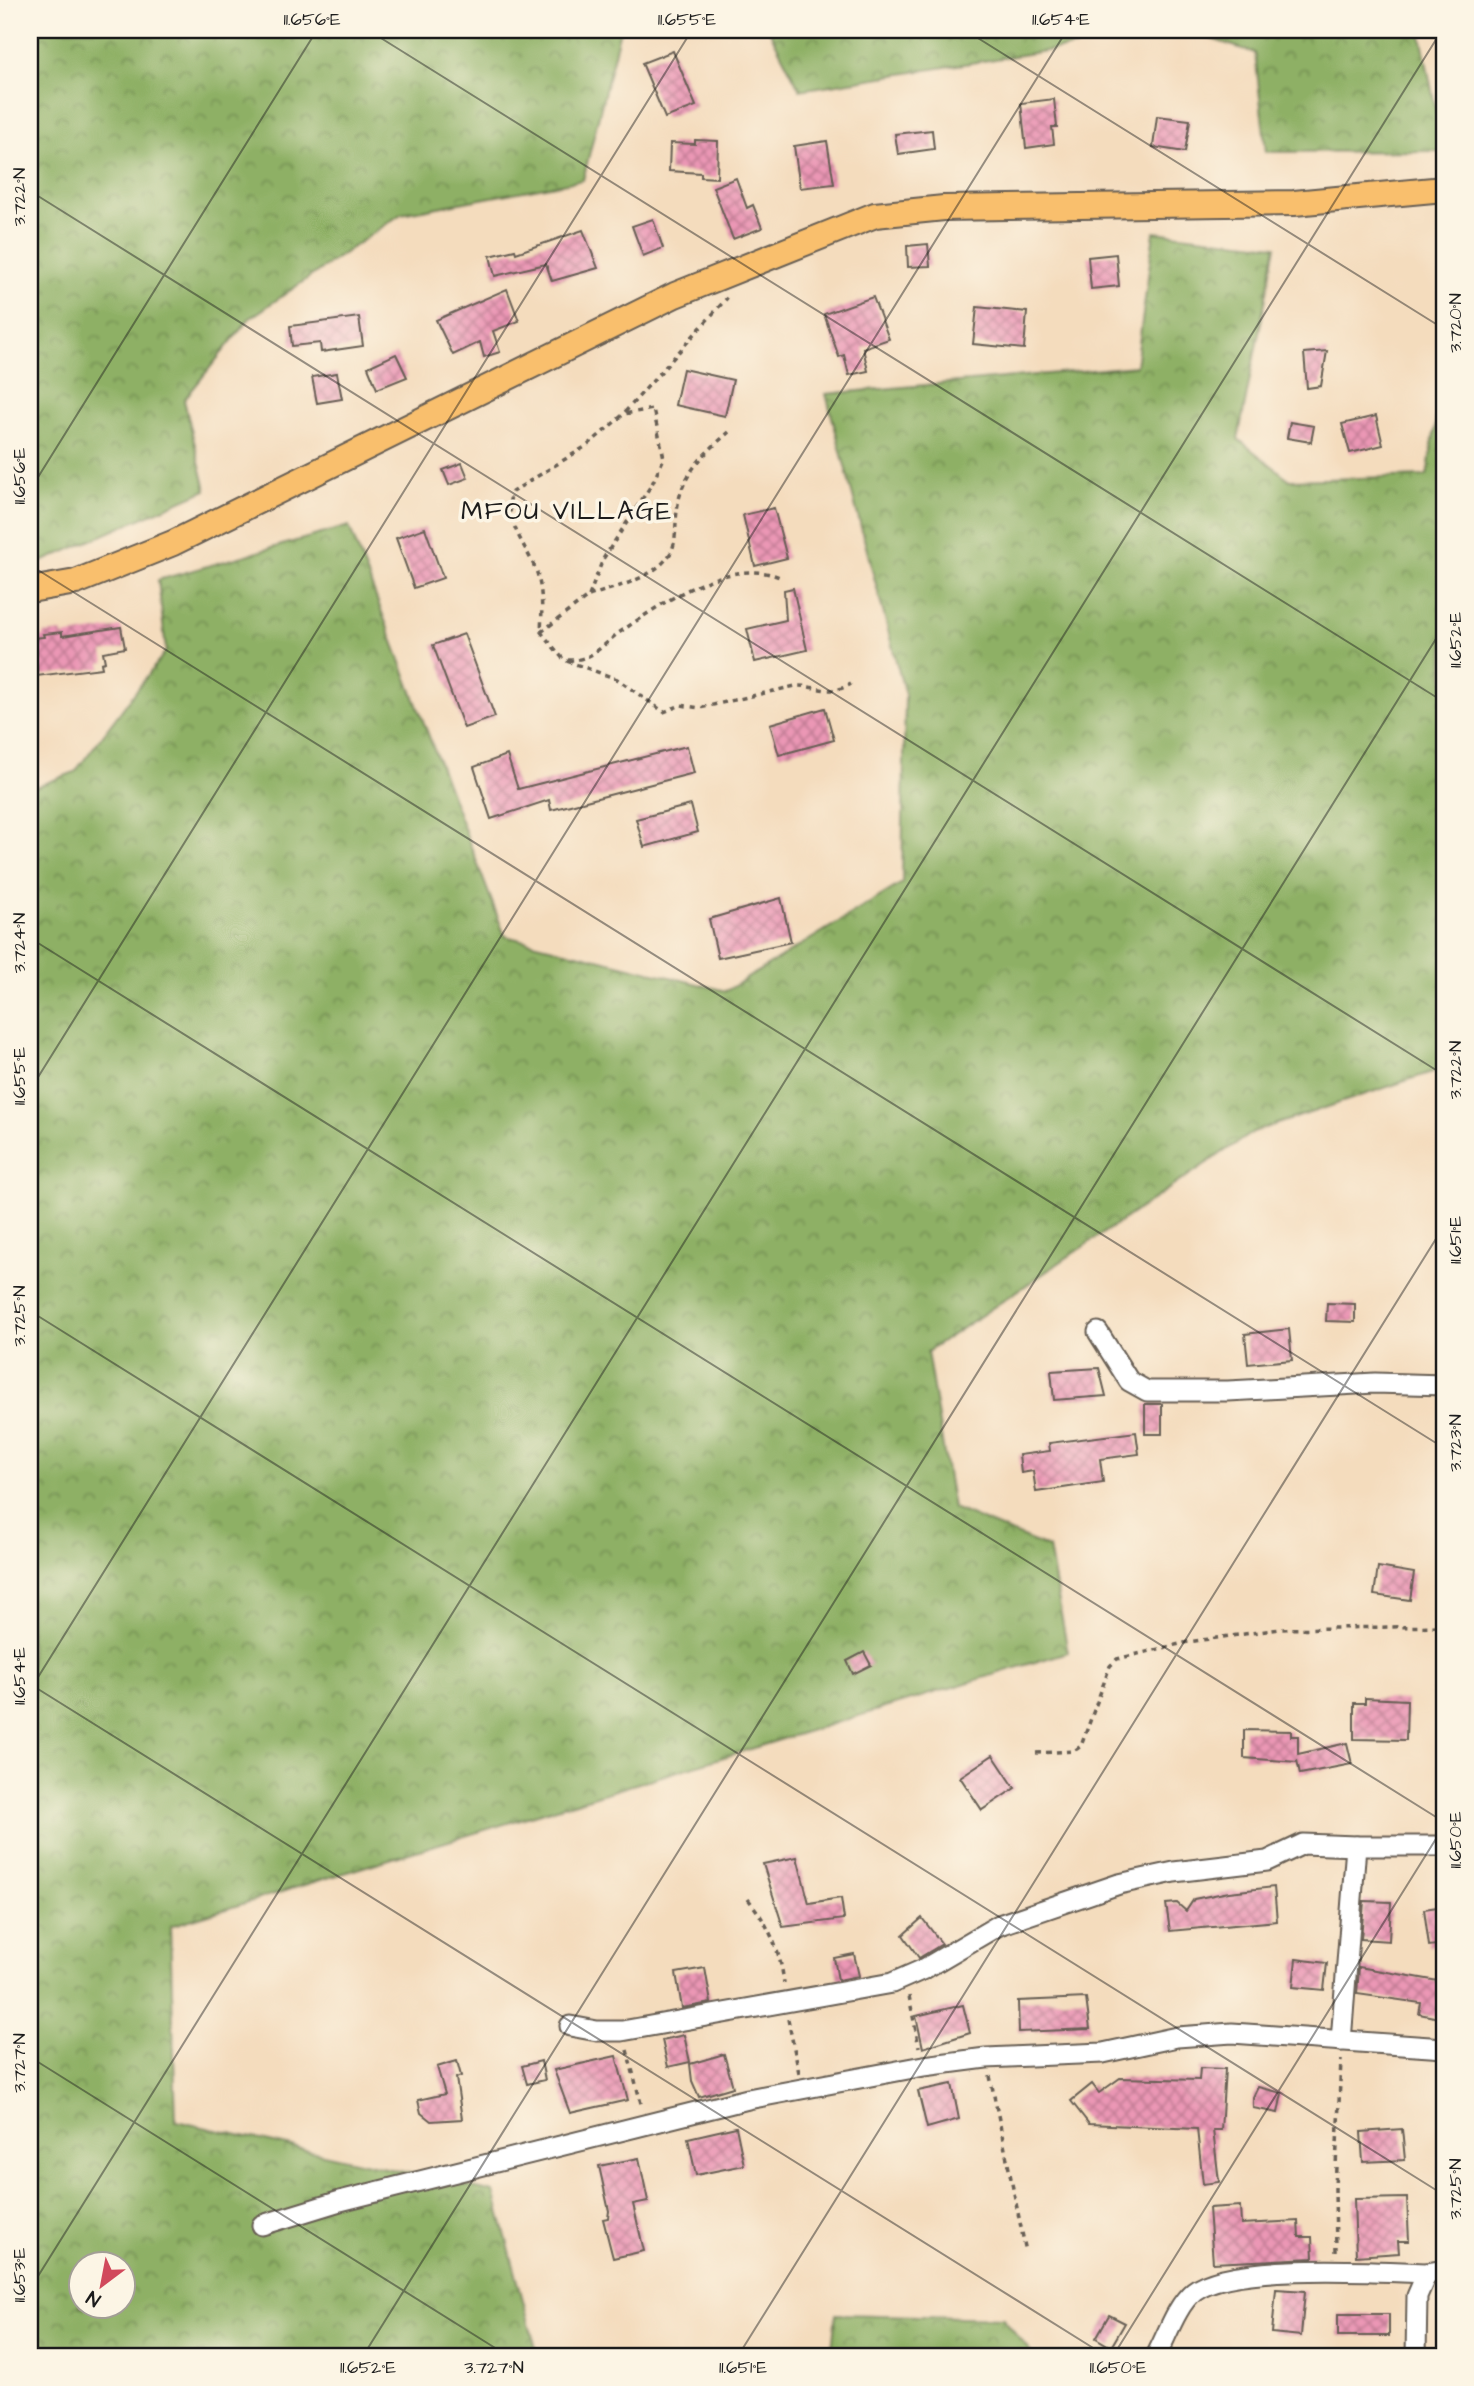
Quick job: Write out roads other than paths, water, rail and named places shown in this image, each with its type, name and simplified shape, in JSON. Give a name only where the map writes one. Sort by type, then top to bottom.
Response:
[{"type":"main road","points":[[30,590],[76,582],[173,543],[675,295],[850,223],[907,210],[1294,204],[1444,188]]},
{"type":"street","points":[[1098,1332],[1129,1381],[1146,1391],[1228,1391],[1375,1383],[1444,1385]]},
{"type":"street","points":[[569,2026],[597,2031],[622,2031],[905,1978],[999,1925],[1119,1884],[1174,1872],[1267,1861],[1303,1844],[1444,1846]]},
{"type":"street","points":[[1341,2040],[1356,1846]]},
{"type":"street","points":[[262,2225],[340,2201],[748,2099],[924,2066],[986,2058],[1103,2053],[1177,2037],[1209,2034],[1281,2035],[1444,2048]]},
{"type":"street","points":[[1156,2356],[1184,2303],[1193,2292],[1211,2281],[1337,2270],[1436,2272]]},
{"type":"street","points":[[1416,2356],[1417,2296],[1436,2272]]},
{"type":"district","name":"MFOU VILLAGE","points":[[567,510]]}]
